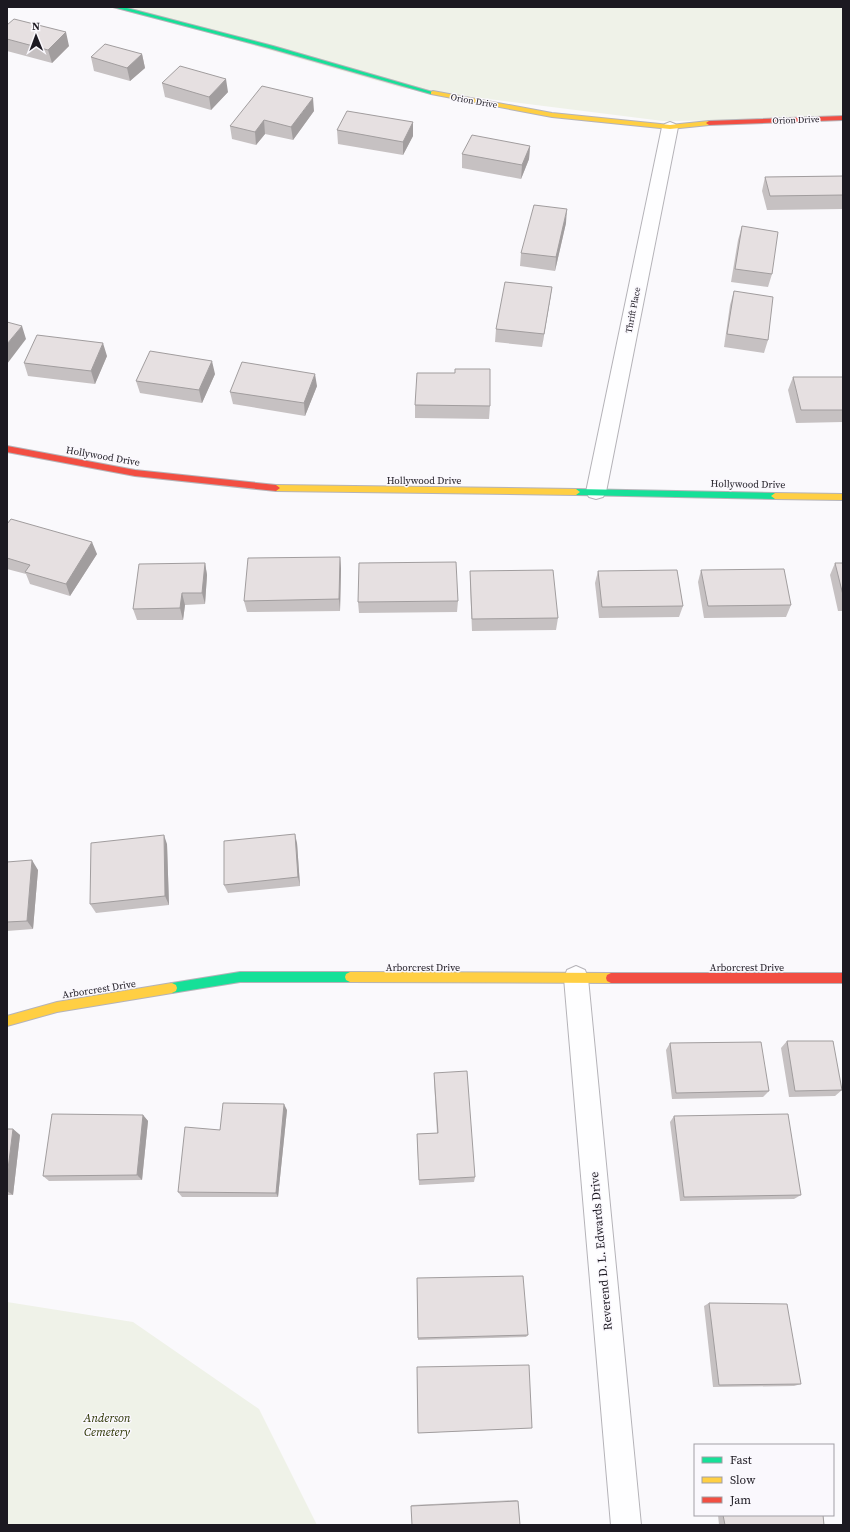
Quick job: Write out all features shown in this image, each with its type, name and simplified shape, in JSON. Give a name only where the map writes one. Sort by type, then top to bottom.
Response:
[{"type":"street","name":"Orion Drive","points":[[116,7],[271,47],[441,95],[552,115],[670,127],[693,124],[843,118]]},
{"type":"street","name":"Thrift Place","points":[[596,492],[670,127]]},
{"type":"street","name":"Hollywood Drive","points":[[7,449],[135,473],[288,490],[596,492],[843,497]]},
{"type":"street","name":"Arborcrest Drive","points":[[7,1022],[57,1007],[240,978],[843,978]]},
{"type":"street","name":"Reverend D. L. Edwards Drive","points":[[576,978],[626,1525]]},
{"type":"green space","points":[[119,7],[843,7],[843,119],[663,121],[402,88]]},
{"type":"green space","name":"Anderson Cemetery","points":[[7,1302],[133,1322],[259,1409],[317,1525],[7,1525]]},
{"type":"building","points":[[14,19],[66,32],[48,50],[7,39],[7,25]]},
{"type":"building","points":[[105,44],[142,54],[127,68],[91,57]]},
{"type":"building","points":[[180,66],[226,79],[209,97],[162,83]]},
{"type":"building","points":[[262,86],[313,98],[291,127],[264,120],[255,132],[230,126]]},
{"type":"building","points":[[347,111],[413,122],[403,142],[337,130]]},
{"type":"building","points":[[472,135],[530,146],[522,165],[462,154]]},
{"type":"building","points":[[843,176],[843,195],[770,196],[765,177]]},
{"type":"building","points":[[534,205],[567,209],[556,257],[521,253]]},
{"type":"building","points":[[742,226],[778,232],[772,274],[735,269]]},
{"type":"building","points":[[505,282],[552,287],[544,334],[496,329]]},
{"type":"building","points":[[734,291],[773,297],[768,340],[727,334]]},
{"type":"building","points":[[7,322],[22,326],[7,344]]},
{"type":"building","points":[[37,335],[103,343],[91,371],[24,363]]},
{"type":"building","points":[[150,351],[212,361],[199,390],[136,381]]},
{"type":"building","points":[[242,362],[315,374],[304,403],[230,392]]},
{"type":"building","points":[[455,369],[490,369],[490,406],[415,405],[417,373],[455,373]]},
{"type":"building","points":[[793,377],[843,377],[843,410],[801,410]]},
{"type":"building","points":[[11,519],[92,542],[66,584],[25,572],[30,565],[7,558],[7,524]]},
{"type":"building","points":[[340,557],[339,599],[244,601],[248,558]]},
{"type":"building","points":[[456,562],[458,601],[358,602],[359,563]]},
{"type":"building","points":[[205,563],[202,593],[182,593],[180,608],[133,609],[139,564]]},
{"type":"building","points":[[835,563],[843,563],[843,595]]},
{"type":"building","points":[[784,569],[791,605],[708,606],[701,570]]},
{"type":"building","points":[[553,570],[558,618],[472,619],[470,571]]},
{"type":"building","points":[[677,570],[683,606],[602,607],[598,571]]},
{"type":"building","points":[[295,834],[298,877],[224,885],[224,841]]},
{"type":"building","points":[[164,835],[165,896],[90,904],[91,843]]},
{"type":"building","points":[[32,860],[27,921],[7,922],[7,862]]},
{"type":"building","points":[[787,1041],[833,1041],[842,1090],[795,1091]]},
{"type":"building","points":[[761,1042],[769,1091],[676,1093],[670,1043]]},
{"type":"building","points":[[467,1071],[475,1177],[419,1180],[417,1134],[438,1133],[434,1073]]},
{"type":"building","points":[[223,1103],[284,1104],[276,1193],[178,1192],[185,1127],[220,1130]]},
{"type":"building","points":[[52,1114],[143,1115],[137,1175],[43,1176]]},
{"type":"building","points":[[788,1114],[801,1195],[684,1197],[674,1116]]},
{"type":"building","points":[[7,1129],[13,1129],[7,1177]]},
{"type":"building","points":[[523,1276],[528,1335],[418,1338],[417,1278]]},
{"type":"building","points":[[709,1303],[787,1304],[801,1384],[719,1385]]},
{"type":"building","points":[[529,1365],[532,1428],[418,1433],[417,1367]]},
{"type":"building","points":[[518,1501],[520,1525],[412,1525],[411,1506]]},
{"type":"building","points":[[723,1516],[823,1516],[824,1525],[725,1525]]},
{"type":"traffic: fast","points":[[116,7],[271,47],[433,93]]},
{"type":"traffic: fast","points":[[576,492],[775,496]]},
{"type":"traffic: fast","points":[[172,988],[240,977],[350,977]]},
{"type":"traffic: slow","points":[[433,93],[552,115],[670,127],[709,123]]},
{"type":"traffic: slow","points":[[276,488],[576,492]]},
{"type":"traffic: slow","points":[[775,496],[843,497]]},
{"type":"traffic: slow","points":[[350,977],[611,978]]},
{"type":"traffic: slow","points":[[7,1021],[57,1007],[172,988]]},
{"type":"traffic: jam","points":[[709,123],[843,118]]},
{"type":"traffic: jam","points":[[7,449],[135,473],[276,488]]},
{"type":"traffic: jam","points":[[611,978],[843,978]]}]
